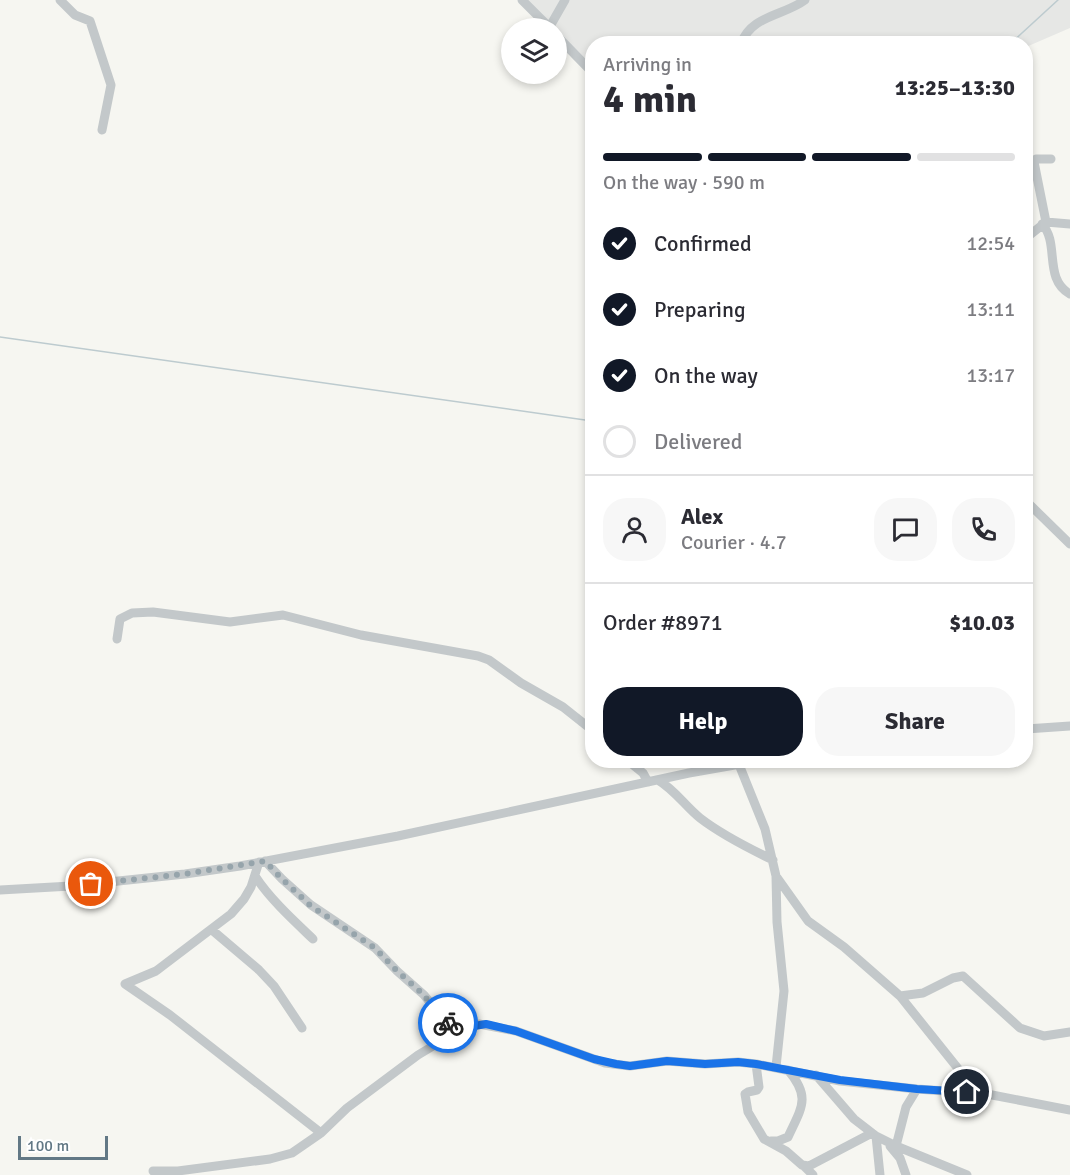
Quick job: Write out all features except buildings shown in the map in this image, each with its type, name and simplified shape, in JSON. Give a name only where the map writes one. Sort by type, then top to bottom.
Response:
[{"type":"street","points":[[60,0],[75,15],[90,21],[96,36],[99,54],[111,85],[102,130]]},
{"type":"street","points":[[522,0],[540,18]]},
{"type":"street","points":[[555,18],[565,0]]},
{"type":"street","points":[[744,36],[755,24],[805,0]]},
{"type":"street","points":[[567,46],[585,65]]},
{"type":"street","points":[[1051,159],[1036,159],[1034,162],[1044,223],[1050,233],[1052,267],[1065,291],[1070,294]]},
{"type":"street","points":[[1033,232],[1044,223],[1070,224]]},
{"type":"street","points":[[1033,508],[1070,544]]},
{"type":"street","points":[[117,639],[120,619],[132,613],[164,613],[230,622],[276,616],[293,617],[362,635],[478,656],[489,660],[521,683],[563,707],[585,724]]},
{"type":"street","points":[[1033,729],[1070,726]]},
{"type":"street","points":[[636,768],[648,782]]},
{"type":"street","points":[[0,890],[70,886],[185,874],[262,862],[398,836],[714,768]]},
{"type":"street","points":[[741,768],[756,804],[776,876],[777,922],[784,991],[776,1067]]},
{"type":"street","points":[[658,780],[669,786],[687,806],[714,828],[773,860]]},
{"type":"street","points":[[262,862],[238,907],[212,930],[156,971],[125,984],[171,1015],[321,1133]]},
{"type":"street","points":[[262,862],[311,906],[375,948],[423,994],[446,1022],[463,1028]]},
{"type":"street","points":[[255,876],[262,888],[313,939]]},
{"type":"street","points":[[776,876],[808,921],[843,947],[900,996],[960,1071],[987,1094]]},
{"type":"street","points":[[212,930],[259,970],[274,986],[302,1028]]},
{"type":"street","points":[[900,996],[922,993],[953,978],[963,976],[1020,1028],[1044,1036],[1070,1032]]},
{"type":"street","points":[[153,1171],[178,1171],[270,1160],[303,1147],[346,1108],[418,1055],[463,1028],[486,1024],[516,1031],[594,1059],[616,1064],[630,1066],[667,1061],[705,1064],[738,1062],[840,1080],[987,1094],[1070,1110]]},
{"type":"street","points":[[756,1064],[758,1089],[746,1093],[744,1097],[748,1112],[761,1135],[768,1142],[786,1151],[813,1175]]},
{"type":"street","points":[[768,1142],[788,1137],[803,1101],[803,1091],[788,1070]]},
{"type":"street","points":[[816,1075],[854,1119],[874,1135],[967,1175]]},
{"type":"street","points":[[896,1146],[906,1107],[917,1089]]},
{"type":"street","points":[[804,1166],[874,1135]]},
{"type":"street","points":[[874,1135],[880,1175]]},
{"type":"street","points":[[886,1142],[900,1158],[906,1175]]},
{"type":"shaded area","points":[[519,0],[1070,0],[1070,28],[1033,44],[1033,36],[585,36],[585,66],[567,48],[567,18],[537,18]]},
{"type":"waterway","points":[[1019,36],[1058,0]]},
{"type":"waterway","points":[[0,337],[585,420]]},
{"type":"way so far","points":[[91,884],[185,874],[265,861],[311,906],[375,948],[423,994],[440,1017],[448,1023]]},
{"type":"route","points":[[448,1023],[463,1028],[486,1024],[516,1031],[604,1063],[630,1066],[667,1061],[705,1064],[738,1062],[878,1085],[967,1092]]}]
